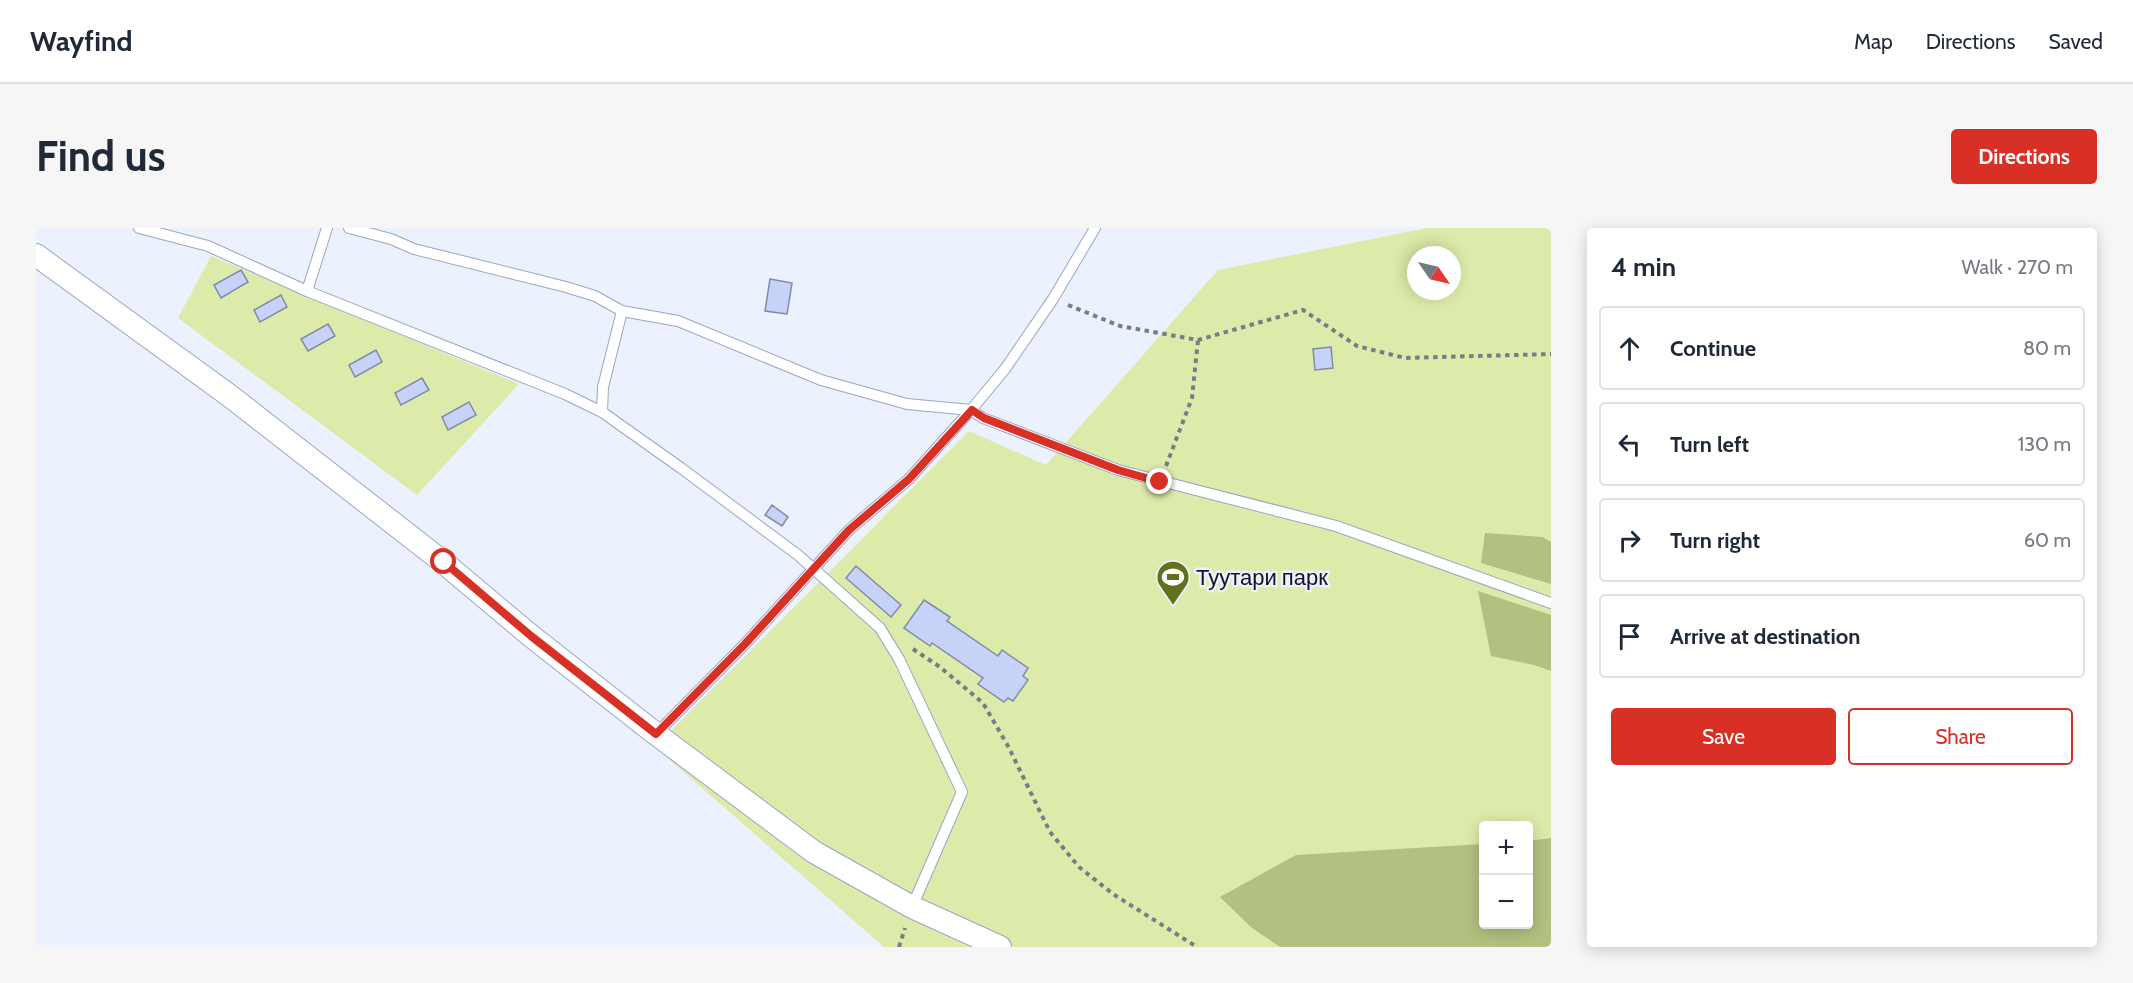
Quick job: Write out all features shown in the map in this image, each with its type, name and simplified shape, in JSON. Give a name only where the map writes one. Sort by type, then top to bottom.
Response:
[{"type":"street","points":[[36,255],[230,396],[397,526],[531,636],[656,734],[814,852],[912,907],[998,947]]},
{"type":"lane","points":[[139,228],[208,246],[307,291],[565,394],[602,412],[798,555],[812,570],[880,628],[898,659],[962,792],[912,907]]},
{"type":"lane","points":[[307,291],[327,228]]},
{"type":"lane","points":[[349,228],[391,239],[414,249],[566,287],[595,296],[622,310],[678,321],[783,366],[862,392],[907,404],[972,410],[984,418],[1106,466],[1160,482],[1336,526],[1551,603]]},
{"type":"lane","points":[[656,734],[849,530],[909,479],[972,410],[1005,369],[1053,299],[1095,228]]},
{"type":"lane","points":[[602,412],[603,387],[622,310]]},
{"type":"path","points":[[1053,299],[1120,326],[1198,340],[1303,310],[1357,346],[1405,358],[1551,354]]},
{"type":"path","points":[[1160,482],[1192,398],[1198,340]]},
{"type":"path","points":[[880,628],[940,667],[983,703],[1008,746],[1050,832],[1080,867],[1113,894],[1197,947]]},
{"type":"green space","name":"Туутари парк","points":[[1427,228],[1551,228],[1551,947],[884,947],[655,747],[969,431],[1046,465],[1218,270]]},
{"type":"green space","points":[[211,256],[519,384],[417,495],[178,318]]},
{"type":"green space","points":[[1485,533],[1543,537],[1551,542],[1551,584],[1481,563]]},
{"type":"green space","points":[[1478,591],[1551,615],[1551,671],[1491,656]]},
{"type":"green space","points":[[1551,838],[1551,947],[1280,947],[1252,928],[1220,897],[1296,855],[1479,844],[1479,929],[1533,929],[1533,840]]},
{"type":"building","points":[[241,270],[248,282],[221,298],[214,285]]},
{"type":"building","points":[[770,279],[792,283],[787,314],[765,311]]},
{"type":"building","points":[[281,295],[287,307],[260,322],[254,310]]},
{"type":"building","points":[[328,324],[335,336],[308,351],[301,339]]},
{"type":"building","points":[[1331,347],[1333,368],[1315,370],[1313,349]]},
{"type":"building","points":[[376,350],[382,362],[355,377],[349,365]]},
{"type":"building","points":[[422,378],[429,390],[401,405],[395,393]]},
{"type":"building","points":[[469,402],[476,415],[448,430],[442,417]]},
{"type":"building","points":[[772,505],[788,517],[782,526],[765,515]]},
{"type":"building","points":[[856,566],[901,605],[891,617],[846,578]]},
{"type":"building","points":[[924,600],[950,617],[947,621],[998,656],[1002,650],[1028,668],[1023,676],[1028,680],[1013,701],[1008,698],[1004,702],[978,684],[983,678],[932,643],[930,646],[904,628]]},
{"type":"place","name":"Туутари парк","points":[[1173,606]]},
{"type":"route","points":[[444,562],[531,636],[656,734],[745,644],[849,530],[909,479],[972,410],[984,418],[1118,470],[1160,482]]}]
